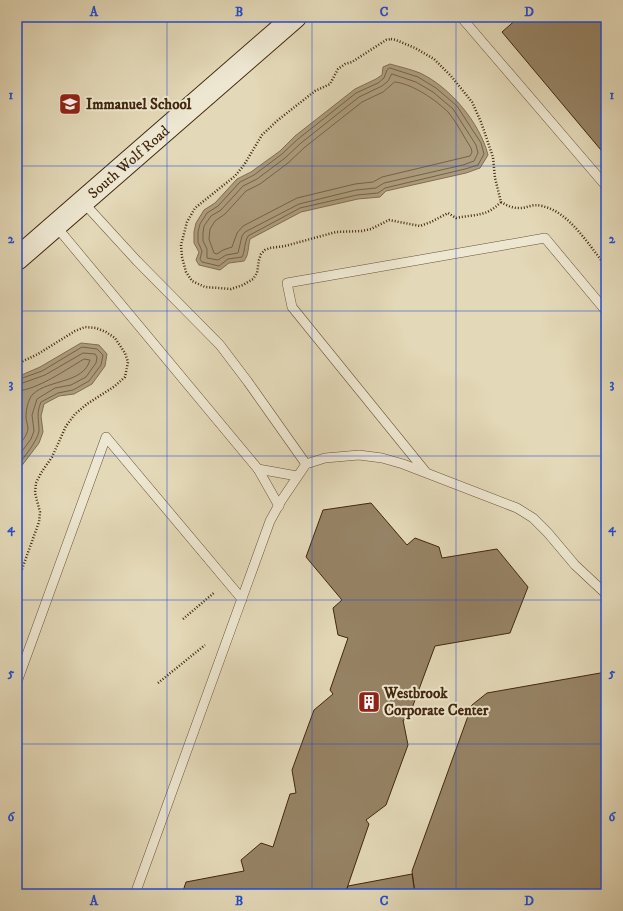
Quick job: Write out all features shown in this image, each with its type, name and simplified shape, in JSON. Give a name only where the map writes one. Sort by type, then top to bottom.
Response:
[{"type":"main road","name":"South Wolf Road","points":[[17,259],[295,17]]},
{"type":"lane","points":[[461,17],[606,186]]},
{"type":"lane","points":[[83,202],[137,261],[220,345],[306,464]]},
{"type":"lane","points":[[55,225],[258,469],[279,506]]},
{"type":"lane","points":[[426,473],[292,307],[287,284],[545,238],[606,311]]},
{"type":"lane","points":[[17,682],[106,437],[242,599]]},
{"type":"lane","points":[[135,894],[270,521],[297,476],[306,464],[325,458],[359,455],[382,458],[403,464],[517,508],[533,518],[575,565],[606,594]]},
{"type":"lane","points":[[258,469],[297,476]]},
{"type":"path","points":[[391,39],[415,48],[434,59],[451,76],[472,102],[481,122],[493,157],[495,178],[501,202],[494,209],[480,215],[470,215],[456,218],[448,213],[420,226],[389,220],[362,231],[336,232],[285,246],[270,248],[261,254],[257,273],[252,279],[244,285],[230,289],[204,287],[192,281],[186,272],[182,257],[181,245],[187,222],[195,208],[244,165],[262,135],[278,120],[315,91],[330,84],[338,69],[345,64],[352,62],[386,40],[391,39]]},
{"type":"path","points":[[501,202],[519,208],[531,205],[541,205],[562,215],[573,225],[606,266]]},
{"type":"path","points":[[17,364],[38,354],[75,331],[85,327],[96,328],[110,335],[125,352],[128,362],[125,377],[115,386],[81,409],[66,426],[52,457],[41,473],[36,483],[35,493],[40,512],[39,522],[17,583]]},
{"type":"path","points":[[183,619],[228,582]]},
{"type":"path","points":[[158,683],[205,645]]},
{"type":"water","points":[[390,64],[420,73],[431,79],[442,87],[462,107],[478,131],[488,155],[480,168],[466,173],[386,191],[380,197],[358,199],[301,212],[250,239],[248,253],[244,261],[229,263],[220,270],[199,265],[196,260],[199,252],[194,243],[194,232],[196,223],[204,210],[215,203],[237,179],[251,172],[280,151],[295,136],[355,89],[382,75],[383,67]]},
{"type":"water","points":[[81,343],[99,345],[107,354],[105,366],[92,384],[74,394],[59,396],[44,404],[41,416],[43,432],[39,443],[17,472],[17,377],[40,367]]},
{"type":"building","points":[[519,17],[606,17],[606,156],[502,32]]},
{"type":"building","name":"Westbrook Corporate Center","points":[[371,503],[407,545],[415,538],[439,547],[442,558],[497,549],[528,587],[510,633],[435,646],[408,719],[403,720],[408,745],[386,805],[366,820],[369,824],[345,894],[182,894],[186,882],[244,871],[241,860],[261,843],[273,847],[290,794],[296,793],[292,770],[314,710],[333,694],[330,690],[348,638],[338,635],[333,608],[342,600],[306,557],[323,510]]},
{"type":"building","points":[[606,672],[606,894],[415,894],[412,871],[472,705],[487,693]]},
{"type":"building","points":[[412,874],[415,894],[345,894],[348,886]]},
{"type":"place","name":"Immanuel School","points":[[70,104]]},
{"type":"place","name":"Westbrook Corporate Center","points":[[369,702]]}]
